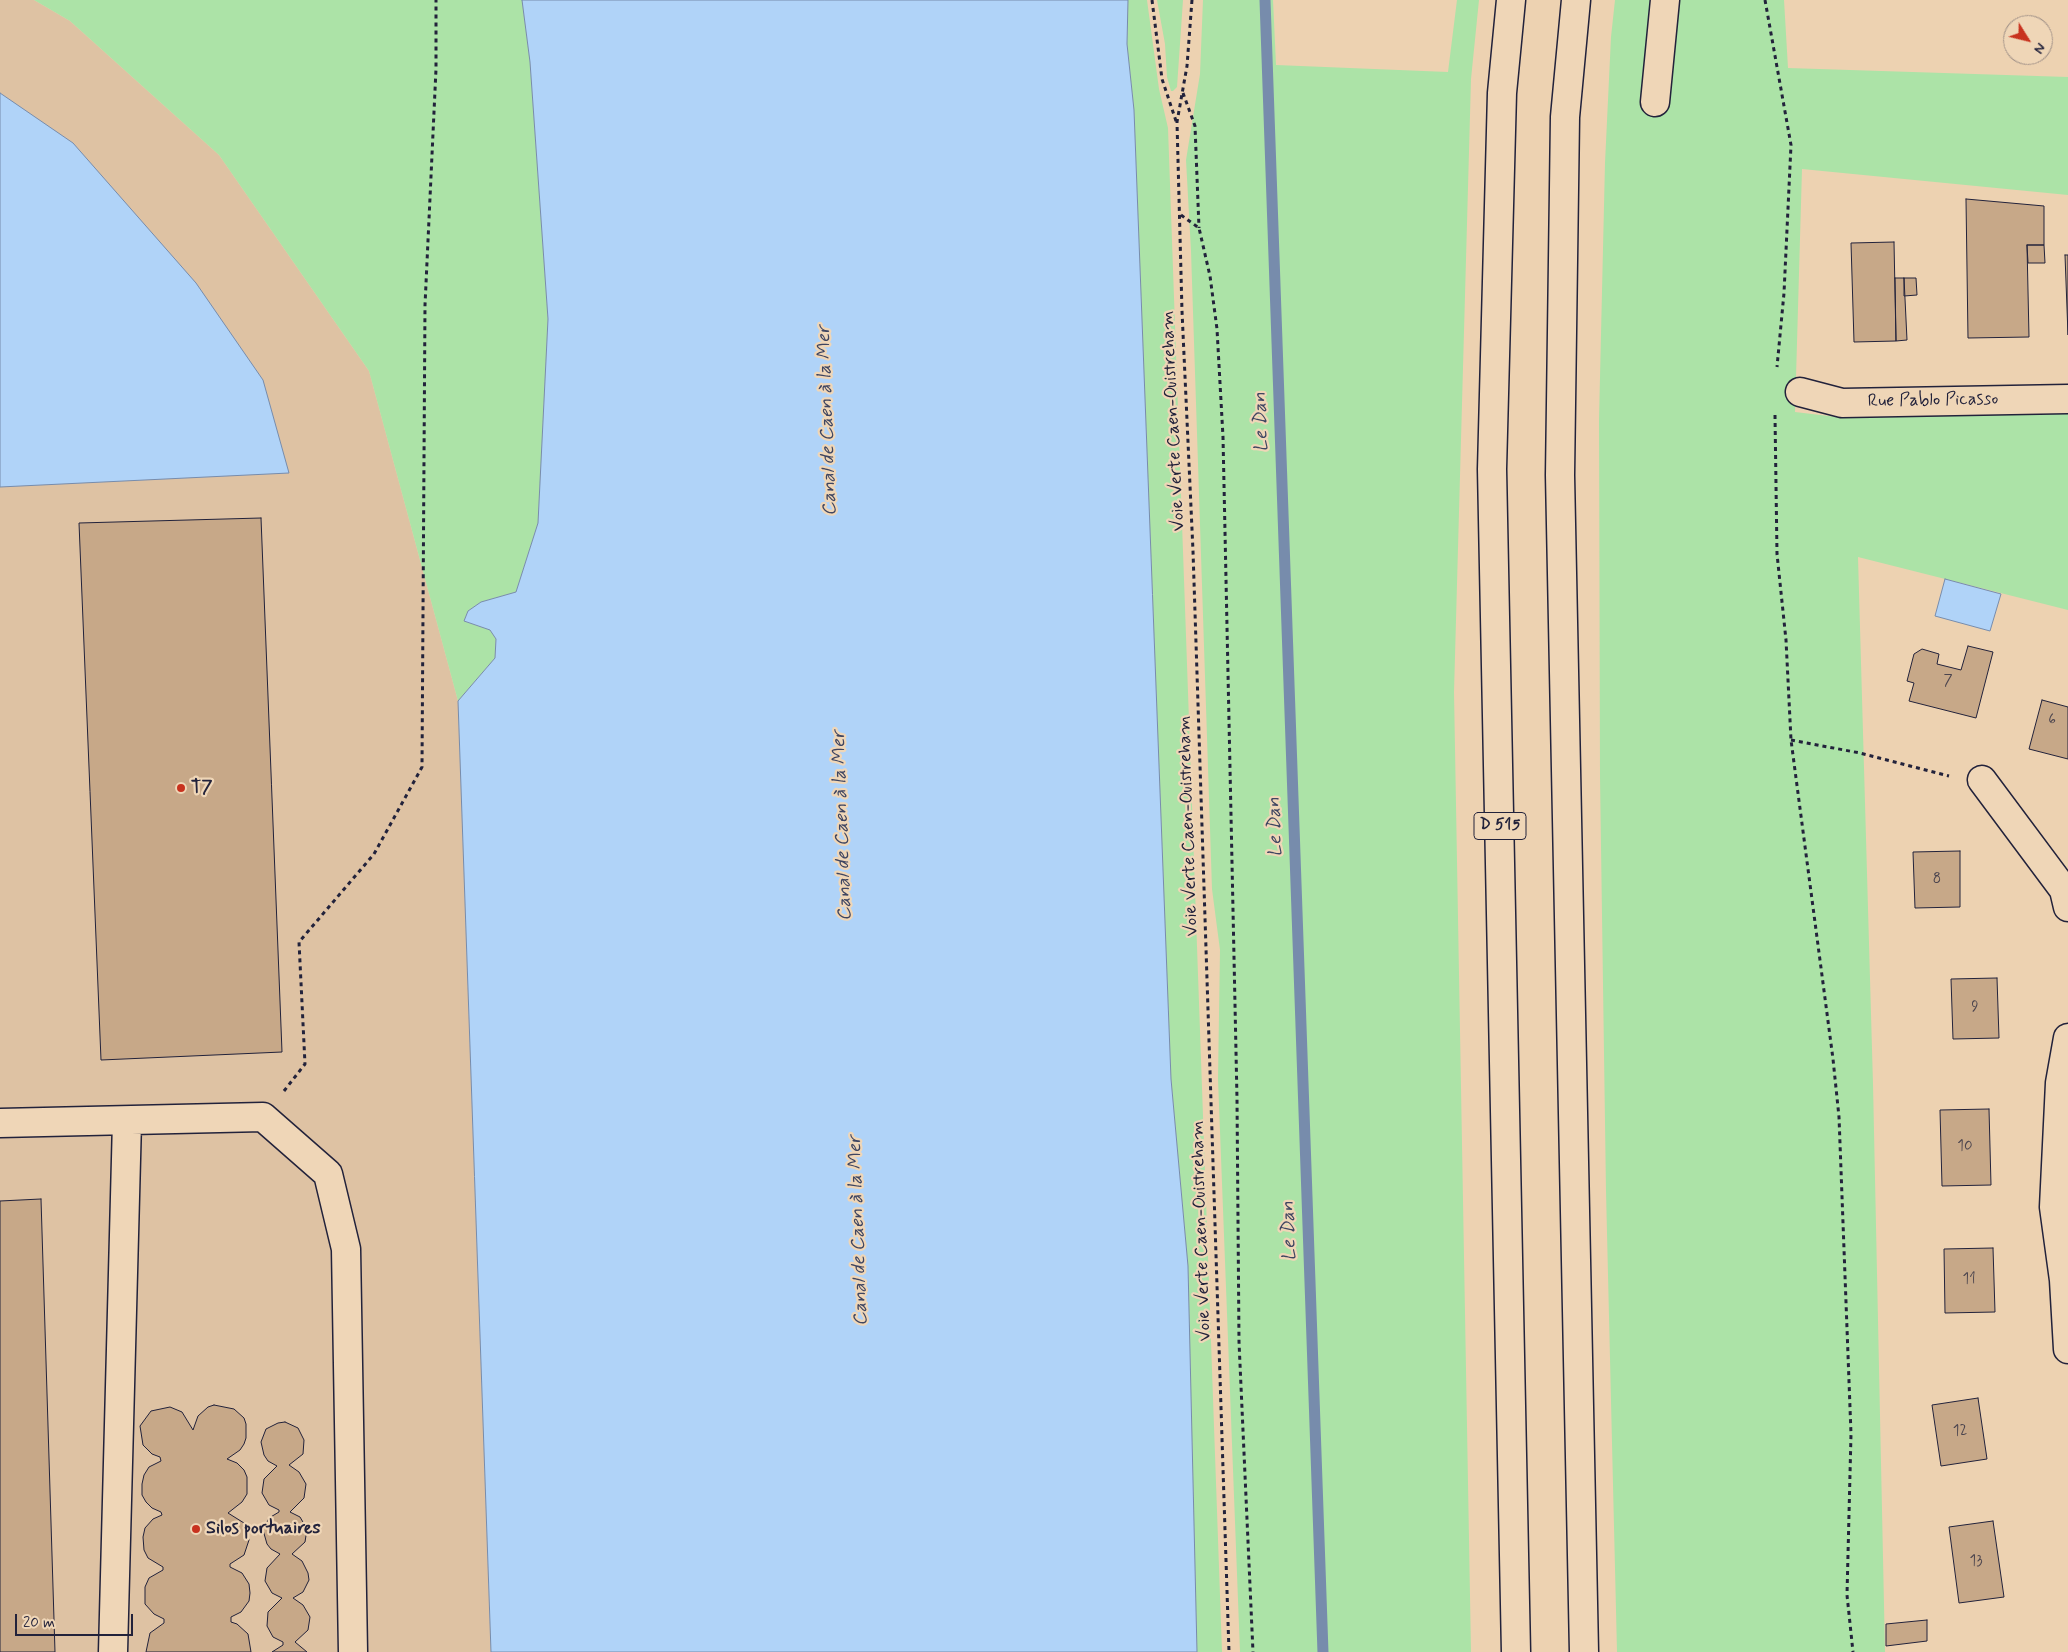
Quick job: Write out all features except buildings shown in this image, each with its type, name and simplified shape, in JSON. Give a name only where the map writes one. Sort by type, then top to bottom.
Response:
[{"type":"main road","name":"D 515","points":[[1512,0],[1502,93],[1492,469],[1516,1652]]},
{"type":"main road","points":[[1576,0],[1564,117],[1560,475],[1584,1652]]},
{"type":"main road","points":[[1654,102],[1665,0]]},
{"type":"main road","name":"Rue Pablo Picasso","points":[[1800,392],[1842,402],[2068,399]]},
{"type":"main road","points":[[1982,780],[2066,898]]},
{"type":"main road","points":[[2068,1038],[2060,1083],[2054,1207],[2066,1280],[2068,1349]]},
{"type":"main road","points":[[0,1123],[263,1117],[328,1174],[346,1249],[353,1652]]},
{"type":"main road","points":[[112,1652],[127,1121]]},
{"type":"path","points":[[263,1117],[305,1064],[300,942],[374,854],[422,767],[425,305],[436,69],[436,0]]},
{"type":"path","points":[[1152,0],[1162,79],[1177,122]]},
{"type":"path","name":"Voie Verte Caen-Ouistreham","points":[[1192,0],[1183,92],[1177,122],[1181,215],[1182,311],[1194,571],[1229,1652]]},
{"type":"path","points":[[1766,0],[1791,145],[1784,293],[1776,376]]},
{"type":"path","points":[[1183,92],[1195,126],[1199,228],[1210,276],[1217,329],[1223,437],[1237,1099],[1239,1342],[1253,1652]]},
{"type":"path","points":[[1181,215],[1199,228]]},
{"type":"path","points":[[1775,412],[1777,554],[1786,640],[1791,740],[1834,1059],[1839,1117],[1851,1434],[1847,1595],[1853,1652]]},
{"type":"path","points":[[1791,740],[1860,753],[1960,779],[1982,780]]},
{"type":"shaded area","points":[[0,0],[34,0],[70,21],[219,155],[369,371],[458,701],[491,1652],[0,1652]]},
{"type":"green space","points":[[34,0],[522,0],[530,62],[548,319],[538,523],[516,592],[481,602],[468,611],[464,621],[490,630],[496,639],[495,658],[458,701],[369,371],[219,155],[70,21]]},
{"type":"green space","points":[[1128,0],[1147,0],[1159,89],[1168,128],[1222,1652],[1197,1652],[1188,1266],[1171,1079],[1134,110],[1127,44]]},
{"type":"green space","points":[[1157,0],[1183,0],[1177,87],[1173,91],[1171,91],[1167,77],[1165,44]]},
{"type":"green space","points":[[1203,0],[1273,0],[1276,65],[1448,72],[1457,0],[1479,0],[1471,79],[1454,692],[1471,1652],[1240,1652],[1218,1079],[1220,950],[1212,889],[1191,251],[1186,160],[1200,74]]},
{"type":"green space","points":[[1615,0],[1784,0],[1788,68],[2068,77],[2068,195],[1802,169],[1795,412],[1837,417],[2068,412],[2068,610],[1858,557],[1873,1084],[1885,1652],[1617,1652],[1606,1191],[1600,777],[1599,420],[1605,163],[1611,37]]},
{"type":"water","name":"Canal de Caen à la Mer","points":[[522,0],[1128,0],[1127,44],[1134,110],[1171,1079],[1188,1266],[1197,1652],[491,1652],[458,701],[495,658],[496,639],[490,630],[464,621],[468,611],[481,602],[516,592],[538,523],[548,319],[530,62]]},
{"type":"water","points":[[0,93],[73,143],[196,283],[263,380],[289,473],[0,487]]},
{"type":"water","points":[[1945,579],[2001,594],[1990,631],[1935,616]]},
{"type":"waterway","name":"Le Dan","points":[[1265,0],[1323,1652]]},
{"type":"place","name":"T7","points":[[181,788]]},
{"type":"place","name":"Silos portuaires","points":[[196,1529]]}]
